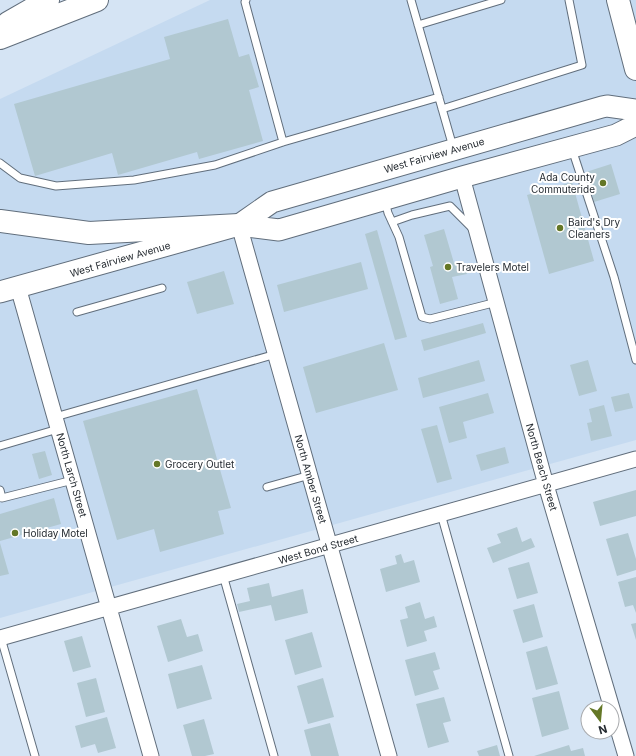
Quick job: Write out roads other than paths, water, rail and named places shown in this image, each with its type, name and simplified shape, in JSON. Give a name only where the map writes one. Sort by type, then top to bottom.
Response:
[{"type":"main road","points":[[0,28],[48,0]]},
{"type":"main road","points":[[0,38],[97,0]]},
{"type":"main road","points":[[618,0],[636,69]]},
{"type":"main road","name":"West Fairview Avenue","points":[[9,290],[239,225],[272,202],[454,149],[602,107],[607,106],[636,110]]},
{"type":"main road","name":"West Fairview Avenue","points":[[239,225],[279,230],[462,177],[616,135],[636,125]]},
{"type":"main road","points":[[0,222],[89,233],[239,225]]},
{"type":"street","name":"North Beach Street","points":[[462,177],[546,484],[626,756]]},
{"type":"street","name":"North Amber Street","points":[[239,225],[389,756]]},
{"type":"street","name":"North Larch Street","points":[[9,290],[57,423],[150,756]]},
{"type":"street","name":"West Bond Street","points":[[0,638],[636,459]]},
{"type":"lane","points":[[246,0],[245,2],[283,142]]},
{"type":"lane","points":[[411,0],[454,149]]},
{"type":"lane","points":[[418,25],[501,0]]},
{"type":"lane","points":[[442,109],[582,65],[569,0]]},
{"type":"lane","points":[[0,163],[20,178],[56,186],[134,180],[214,165],[283,142],[439,97]]},
{"type":"lane","points":[[572,147],[614,276],[636,360]]},
{"type":"lane","points":[[385,199],[392,222],[399,236],[422,317],[430,319],[496,302]]},
{"type":"lane","points":[[392,222],[412,215],[450,206],[478,234]]},
{"type":"lane","points":[[77,312],[162,288]]},
{"type":"lane","points":[[0,446],[57,423],[276,354]]},
{"type":"lane","points":[[267,487],[310,475]]},
{"type":"lane","points":[[0,490],[2,498],[73,480]]},
{"type":"lane","points":[[441,514],[509,756]]},
{"type":"lane","points":[[223,575],[274,756]]},
{"type":"lane","points":[[0,638],[35,756]]},
{"type":"place","name":"Ada County Commuteride","points":[[603,183]]},
{"type":"place","name":"Baird's Dry Cleaners","points":[[560,228]]},
{"type":"place","name":"Travelers Motel","points":[[448,267]]},
{"type":"place","name":"Grocery Outlet","points":[[157,464]]},
{"type":"place","name":"Holiday Motel","points":[[15,533]]}]
